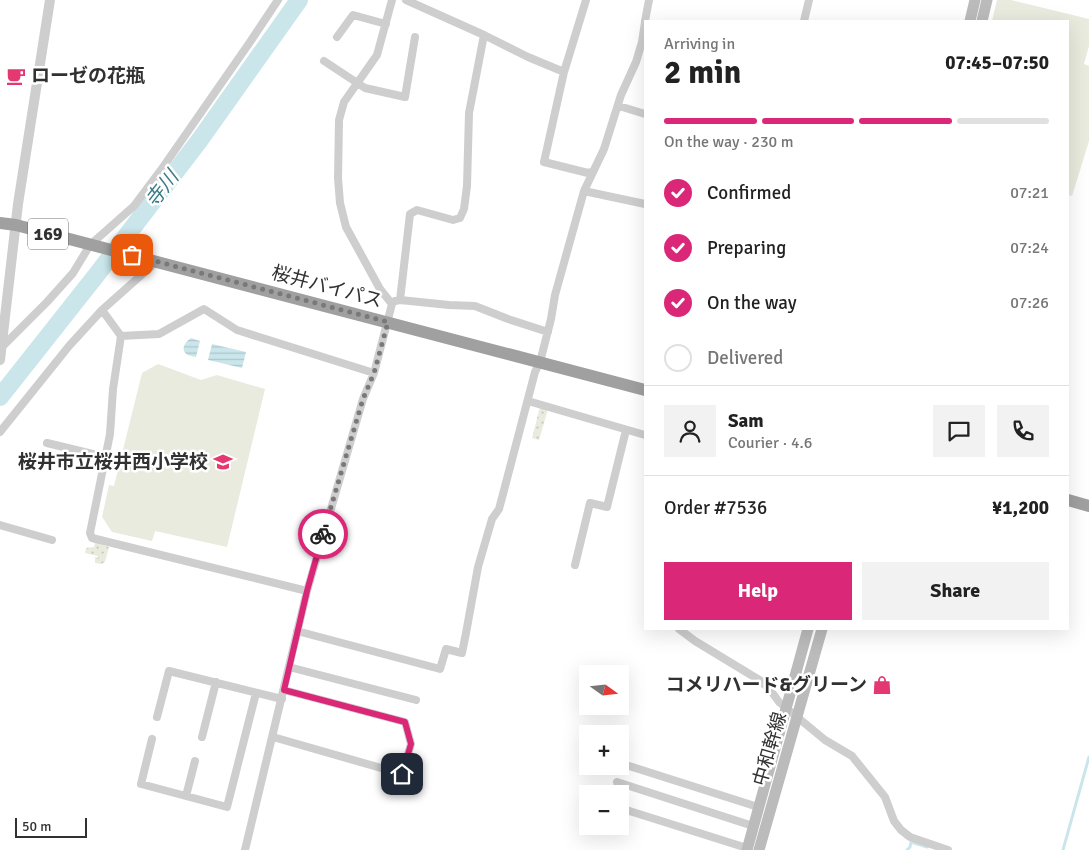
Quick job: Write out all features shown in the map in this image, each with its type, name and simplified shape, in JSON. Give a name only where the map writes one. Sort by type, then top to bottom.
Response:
[{"type":"highway","name":"桜井バイパス","points":[[0,223],[16,225],[644,390]]},
{"type":"highway","points":[[1069,500],[1089,506]]},
{"type":"main road","points":[[970,20],[975,0]]},
{"type":"main road","points":[[982,20],[987,0]]},
{"type":"main road","name":"中和幹線","points":[[747,849],[808,630]]},
{"type":"main road","name":"中和幹線","points":[[759,850],[822,630]]},
{"type":"street","points":[[1,352],[18,204],[50,0]]},
{"type":"street","points":[[1,352],[73,273],[93,245],[134,206],[161,170],[278,0]]},
{"type":"street","points":[[392,0],[377,54],[344,102],[339,120],[338,178],[340,203],[346,227],[380,290],[392,304]]},
{"type":"street","points":[[406,0],[564,72]]},
{"type":"street","points":[[586,0],[564,72],[544,162],[588,173],[592,172]]},
{"type":"street","points":[[645,20],[649,0]]},
{"type":"street","points":[[804,20],[809,0]]},
{"type":"street","points":[[337,37],[353,15],[386,24]]},
{"type":"street","points":[[297,631],[440,669],[446,649],[462,653],[478,567],[492,519],[499,508],[535,372],[540,362],[555,295],[584,192],[604,149],[636,62],[644,29]]},
{"type":"street","points":[[400,300],[410,214],[417,210],[453,220],[460,218],[464,209],[467,186],[469,113],[484,35]]},
{"type":"street","points":[[324,61],[365,88],[405,97],[415,37]]},
{"type":"street","points":[[619,106],[644,114]]},
{"type":"street","points":[[584,192],[644,204]]},
{"type":"street","points":[[0,432],[69,346],[102,310],[153,261]]},
{"type":"street","points":[[245,850],[307,591],[363,399],[374,373],[392,304],[400,300],[449,306],[475,306],[548,332]]},
{"type":"street","points":[[121,336],[158,334],[204,309],[237,330],[374,373]]},
{"type":"street","points":[[102,310],[121,336],[113,390],[110,434],[90,533],[92,538],[307,591]]},
{"type":"street","points":[[528,401],[644,435]]},
{"type":"street","points":[[575,565],[590,503],[608,507],[626,430]]},
{"type":"street","points":[[47,443],[105,457]]},
{"type":"street","points":[[0,525],[52,540]]},
{"type":"street","points":[[680,630],[761,682],[779,702],[825,740],[852,756],[885,797],[894,821],[905,834],[916,840],[948,850]]},
{"type":"street","points":[[289,667],[416,700]]},
{"type":"street","points":[[157,717],[169,671],[282,699]]},
{"type":"street","points":[[202,737],[216,682]]},
{"type":"street","points":[[273,737],[402,774],[411,744],[405,722],[284,690]]},
{"type":"street","points":[[152,738],[141,784],[227,807],[256,693]]},
{"type":"street","points":[[186,796],[195,761]]},
{"type":"street","points":[[629,766],[758,807]]},
{"type":"street","points":[[617,782],[753,826]]},
{"type":"street","points":[[629,811],[747,849]]},
{"type":"shaded area","points":[[997,0],[1011,0],[1089,19],[1089,46],[1084,64],[1089,66],[1089,141],[1072,196],[1069,195],[1069,20],[992,20]]},
{"type":"shaded area","points":[[158,364],[201,380],[217,375],[265,389],[227,547],[155,531],[152,541],[112,532],[102,517],[109,485],[114,486],[142,373]]},
{"type":"shaded area","points":[[540,407],[548,409],[539,440],[532,438]]},
{"type":"shaded area","points":[[95,542],[109,547],[105,562],[101,564],[95,563],[95,557],[98,558],[98,556],[85,553],[86,548],[94,547]]},
{"type":"water","points":[[191,338],[200,341],[196,357],[188,355],[184,351],[185,343]]},
{"type":"water","points":[[212,344],[246,352],[242,368],[208,360]]},
{"type":"waterway","name":"寺川","points":[[0,397],[199,141],[299,0]]},
{"type":"waterway","points":[[1063,850],[1089,757]]},
{"type":"waterway","points":[[907,850],[911,842],[927,847]]},
{"type":"way so far","points":[[132,255],[388,322],[374,373],[363,399],[323,534]]},
{"type":"place","name":"ローゼの花瓶","points":[[16,76]]},
{"type":"place","name":"桜井市立桜井西小学校","points":[[223,462]]},
{"type":"place","name":"コメリハード&グリーン","points":[[882,685]]},
{"type":"route","points":[[323,534],[307,591],[284,690],[405,722],[411,744],[402,774]]}]
